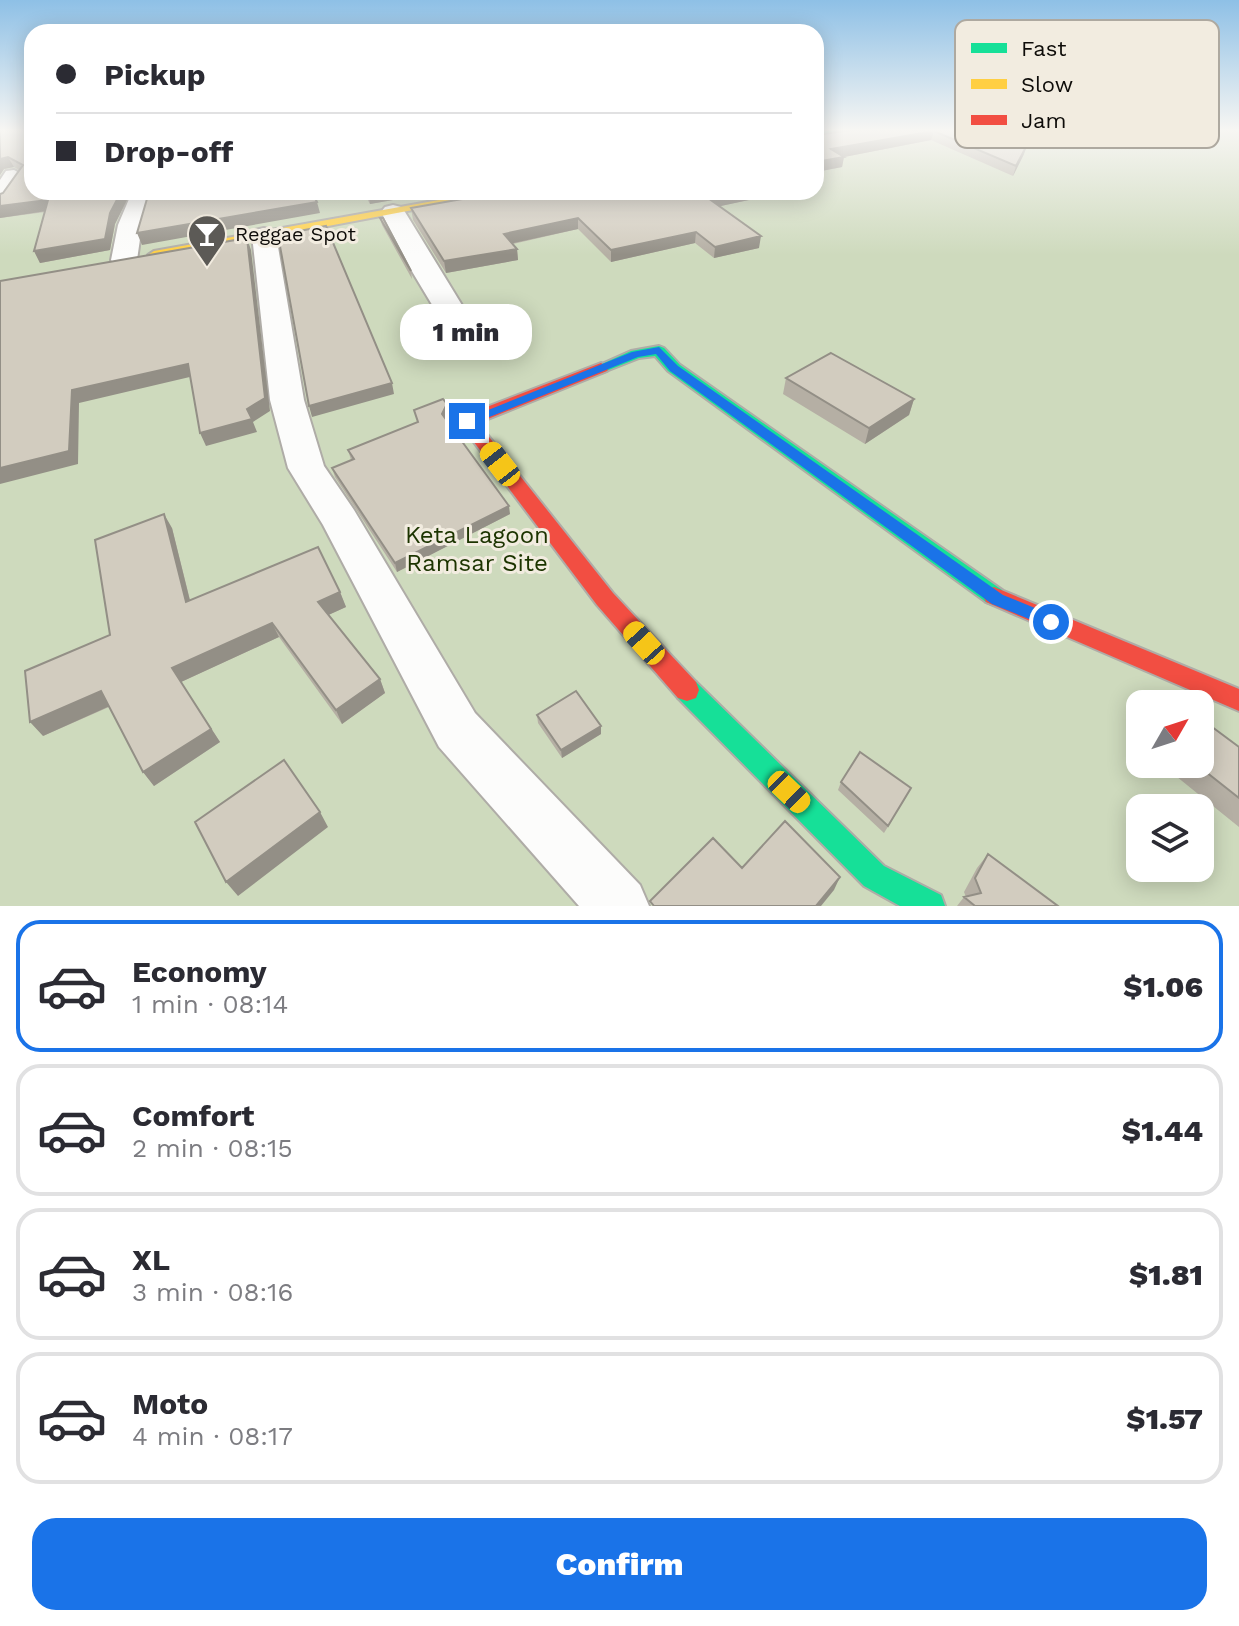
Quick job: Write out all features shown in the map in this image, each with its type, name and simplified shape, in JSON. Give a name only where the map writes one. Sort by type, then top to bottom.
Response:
[{"type":"street","points":[[0,196],[14,176]]},
{"type":"street","points":[[140,200],[117,261],[458,200]]},
{"type":"street","points":[[393,212],[426,273],[464,333]]},
{"type":"street","points":[[264,235],[287,400],[306,468],[340,520],[457,730],[619,906]]},
{"type":"street","points":[[927,905],[874,876],[703,708],[605,599],[467,421],[636,354],[659,351],[674,368],[998,599],[1239,700]]},
{"type":"green space","name":"Keta Lagoon Ramsar Site","points":[[0,171],[21,171],[24,200],[824,200],[824,171],[1239,171],[1239,906],[0,906]]},
{"type":"building","points":[[19,171],[24,171],[24,200],[48,200],[0,206],[0,194]]},
{"type":"building","points":[[48,200],[117,200],[110,213],[105,239],[34,251]]},
{"type":"building","points":[[147,200],[317,202],[137,233]]},
{"type":"building","points":[[456,200],[711,200],[761,236],[715,247],[696,232],[611,250],[578,218],[504,234],[517,249],[444,261],[411,208]]},
{"type":"building","points":[[380,218],[383,218],[411,271]]},
{"type":"building","points":[[326,226],[392,383],[309,406],[278,235]]},
{"type":"building","points":[[247,238],[265,398],[247,409],[252,419],[200,433],[188,364],[72,390],[69,451],[0,468],[0,281]]},
{"type":"building","points":[[831,353],[914,399],[869,428],[786,378]]},
{"type":"building","points":[[443,399],[447,404],[442,414],[509,506],[395,563],[332,468],[354,459],[348,450],[418,422],[414,410]]},
{"type":"building","points":[[164,514],[186,602],[318,547],[340,592],[318,602],[380,679],[336,710],[272,623],[172,668],[211,729],[143,772],[101,691],[30,722],[25,671],[110,635],[95,540]]},
{"type":"building","points":[[576,691],[601,726],[561,750],[537,715]]},
{"type":"building","points":[[1214,728],[1239,747],[1239,798],[1214,778]]},
{"type":"building","points":[[860,752],[911,788],[888,826],[841,782]]},
{"type":"building","points":[[284,760],[320,812],[226,882],[195,822]]},
{"type":"building","points":[[785,821],[840,877],[816,906],[654,906],[650,901],[713,838],[742,868]]},
{"type":"building","points":[[988,854],[1058,906],[975,906],[964,897],[981,893],[975,878]]},
{"type":"traffic: fast","points":[[601,368],[636,354],[659,351],[674,368],[994,596]]},
{"type":"traffic: fast","points":[[687,690],[874,876],[930,906]]},
{"type":"traffic: slow","points":[[154,255],[458,200]]},
{"type":"traffic: jam","points":[[601,368],[467,421],[605,599],[687,690]]},
{"type":"traffic: jam","points":[[994,596],[1239,700]]},
{"type":"place","name":"Reggae Spot","points":[[207,268]]},
{"type":"route","points":[[467,421],[636,354],[659,351],[674,368],[998,599],[1051,622]]}]
